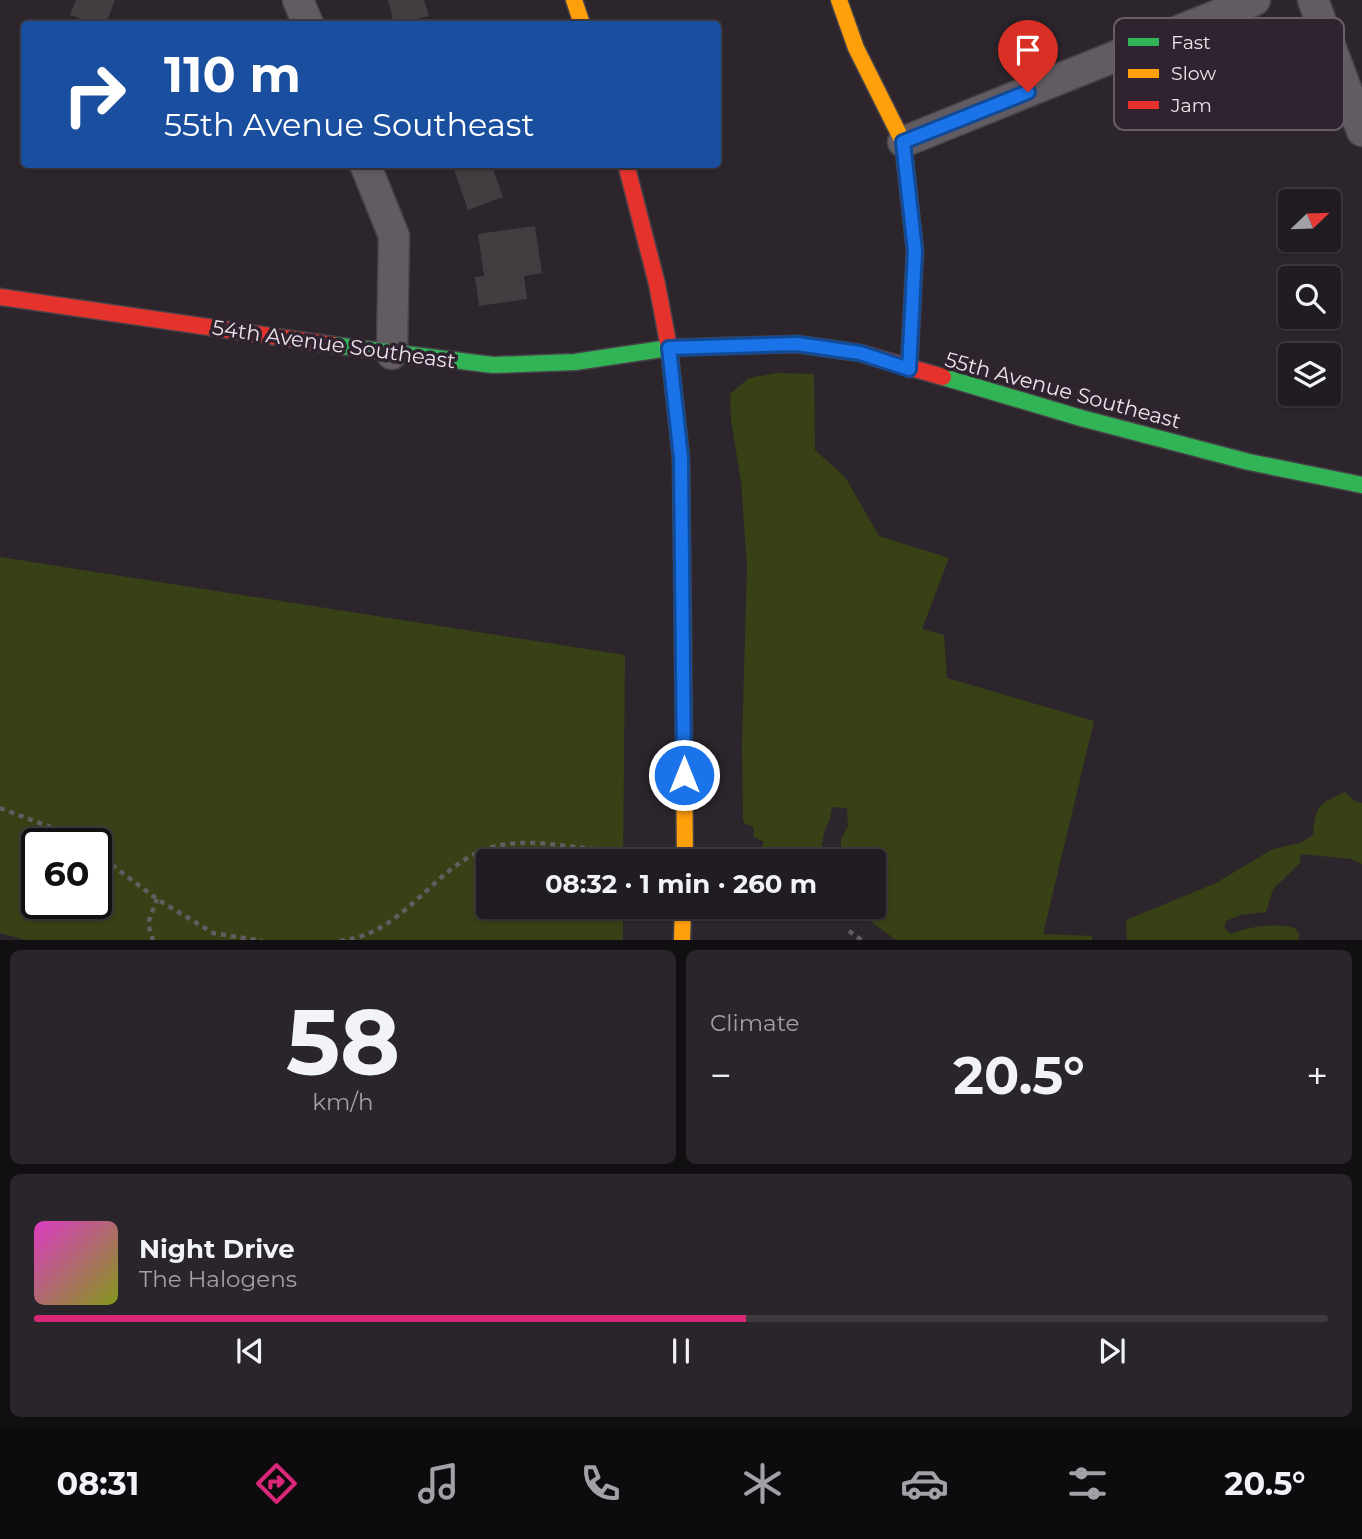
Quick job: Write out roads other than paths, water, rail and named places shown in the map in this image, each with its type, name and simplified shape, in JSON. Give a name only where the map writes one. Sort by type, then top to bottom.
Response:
[{"type":"street","points":[[298,0],[307,21]]},
{"type":"street","points":[[574,0],[581,21]]},
{"type":"street","points":[[839,0],[856,48],[903,142],[915,251],[909,369]]},
{"type":"street","points":[[1210,18],[1255,0]]},
{"type":"street","points":[[1313,0],[1320,18]]},
{"type":"street","points":[[903,142],[1114,57]]},
{"type":"street","points":[[1344,83],[1362,131]]},
{"type":"street","points":[[367,168],[394,236],[392,354]]},
{"type":"street","points":[[627,168],[657,284],[669,348],[681,458],[685,849]]},
{"type":"street","name":"54th Avenue Southeast","points":[[0,297],[392,354],[493,365],[575,362],[669,348]]},
{"type":"street","name":"55th Avenue Southeast","points":[[669,348],[797,344],[860,353],[1081,418],[1249,462],[1362,485]]},
{"type":"street","points":[[682,940],[683,919]]}]
